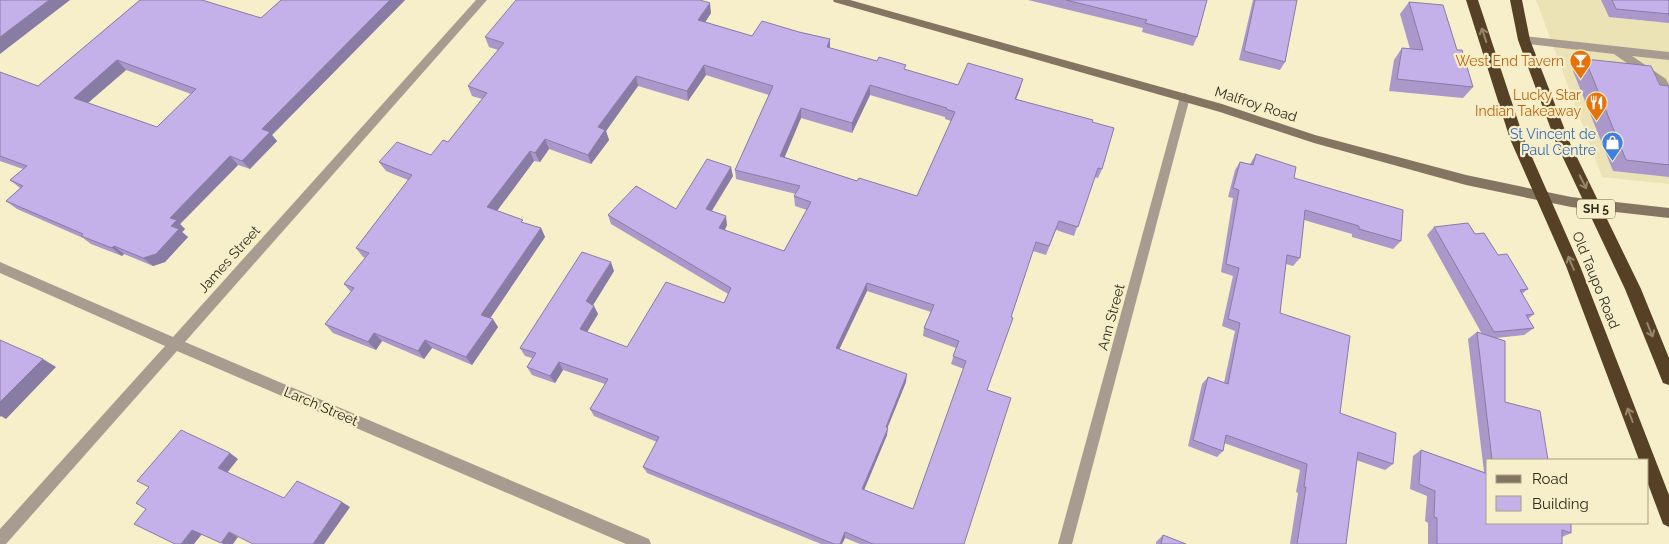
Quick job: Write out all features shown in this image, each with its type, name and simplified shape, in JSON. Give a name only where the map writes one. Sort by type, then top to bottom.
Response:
[{"type":"highway","name":"Old Taupo Road","points":[[1472,0],[1517,139],[1576,273],[1646,459]]},
{"type":"highway","name":"Old Taupo Road","points":[[1516,0],[1524,40],[1563,144],[1633,289],[1669,378]]},
{"type":"highway","name":"Old Taupo Road","points":[[1649,466],[1669,518]]},
{"type":"main road","name":"Malfroy Road","points":[[838,0],[1185,97],[1314,138],[1466,180],[1594,205],[1669,213]]},
{"type":"street","name":"James Street","points":[[0,540],[482,0]]},
{"type":"street","points":[[1524,40],[1669,56]]},
{"type":"street","points":[[1617,50],[1666,82],[1669,97]]},
{"type":"street","name":"Ann Street","points":[[1065,544],[1185,97]]},
{"type":"street","name":"Larch Street","points":[[0,267],[175,344],[644,544]]},
{"type":"shaded area","points":[[1536,0],[1669,0],[1669,184],[1602,177]]},
{"type":"building","points":[[0,0],[49,0],[0,37]]},
{"type":"building","points":[[140,0],[202,0],[261,18],[281,0],[390,0],[262,129],[270,132],[242,161],[230,156],[170,218],[177,220],[171,226],[179,229],[156,254],[143,258],[114,246],[112,248],[81,236],[83,234],[6,201],[23,186],[10,180],[27,166],[0,156],[0,72],[38,86]],"holes":[[[117,60],[196,89],[157,127],[74,98]]]},
{"type":"building","points":[[516,0],[700,0],[710,3],[698,20],[752,36],[762,21],[830,39],[827,47],[877,61],[879,57],[906,65],[904,69],[958,85],[968,63],[1023,79],[1015,99],[1093,120],[1092,122],[1114,128],[1102,169],[1098,168],[1078,227],[1059,221],[1049,246],[1036,242],[1011,317],[1013,318],[987,390],[1011,398],[964,544],[873,544],[845,532],[840,544],[834,544],[643,467],[659,437],[590,409],[608,379],[559,362],[550,376],[527,367],[536,353],[520,348],[582,252],[611,262],[586,301],[594,306],[580,329],[627,347],[666,282],[724,303],[731,288],[608,215],[636,186],[676,209],[707,159],[731,167],[706,209],[726,216],[719,228],[784,251],[811,202],[794,196],[800,186],[735,170],[773,86],[704,65],[687,91],[636,76],[598,127],[605,130],[588,155],[545,139],[535,153],[530,151],[487,207],[523,220],[521,222],[541,228],[481,315],[493,319],[466,357],[425,340],[418,351],[374,333],[368,342],[325,324],[354,288],[344,284],[369,253],[356,248],[412,175],[379,162],[397,142],[431,155],[443,140],[448,142],[487,93],[468,86],[504,43],[485,37]],"holes":[[[870,85],[955,112],[917,196],[859,178],[857,181],[780,156],[801,108],[852,123]],[[867,283],[934,305],[924,328],[959,341],[953,356],[966,361],[913,509],[862,489],[888,428],[886,427],[907,374],[836,348]]]},
{"type":"building","points":[[1066,0],[1207,0],[1197,37],[1145,23],[1147,20]]},
{"type":"building","points":[[1255,0],[1297,0],[1285,62],[1244,51]]},
{"type":"building","points":[[1612,0],[1669,0],[1669,14],[1616,9]]},
{"type":"building","points":[[1409,2],[1443,5],[1457,50],[1462,50],[1473,87],[1397,79],[1402,48],[1423,50]]},
{"type":"building","points":[[1585,59],[1651,66],[1660,85],[1669,86],[1669,165],[1626,160]]},
{"type":"building","points":[[1256,154],[1296,167],[1294,178],[1403,210],[1401,241],[1305,210],[1300,258],[1287,255],[1280,313],[1350,336],[1340,413],[1396,433],[1393,464],[1358,452],[1346,544],[1297,544],[1306,487],[1304,487],[1307,464],[1226,435],[1223,451],[1193,440],[1208,377],[1228,384],[1240,323],[1228,319],[1239,268],[1226,264],[1239,190],[1233,188],[1240,162],[1253,165]]},
{"type":"building","points":[[1468,223],[1475,234],[1484,233],[1498,255],[1507,254],[1528,289],[1520,290],[1534,314],[1526,315],[1534,328],[1494,332],[1434,227]]},
{"type":"building","points":[[1477,332],[1505,341],[1505,402],[1540,411],[1548,459],[1492,459]]},
{"type":"building","points":[[0,340],[43,359],[0,402]]},
{"type":"building","points":[[181,430],[230,453],[218,468],[284,498],[297,481],[342,502],[313,544],[253,544],[229,532],[221,543],[192,530],[181,544],[175,544],[134,524],[146,509],[136,503],[149,487],[137,481]]},
{"type":"building","points":[[1421,450],[1486,473],[1486,524],[1571,524],[1571,533],[1562,530],[1562,544],[1437,544],[1437,518],[1434,517],[1435,491],[1419,484]]},
{"type":"building","points":[[1163,535],[1186,544],[1161,544]]},
{"type":"place","name":"West End Tavern","points":[[1580,80]]},
{"type":"place","name":"Lucky Star Indian Takeaway","points":[[1597,122]]},
{"type":"place","name":"St Vincent de Paul Centre","points":[[1612,161]]}]
